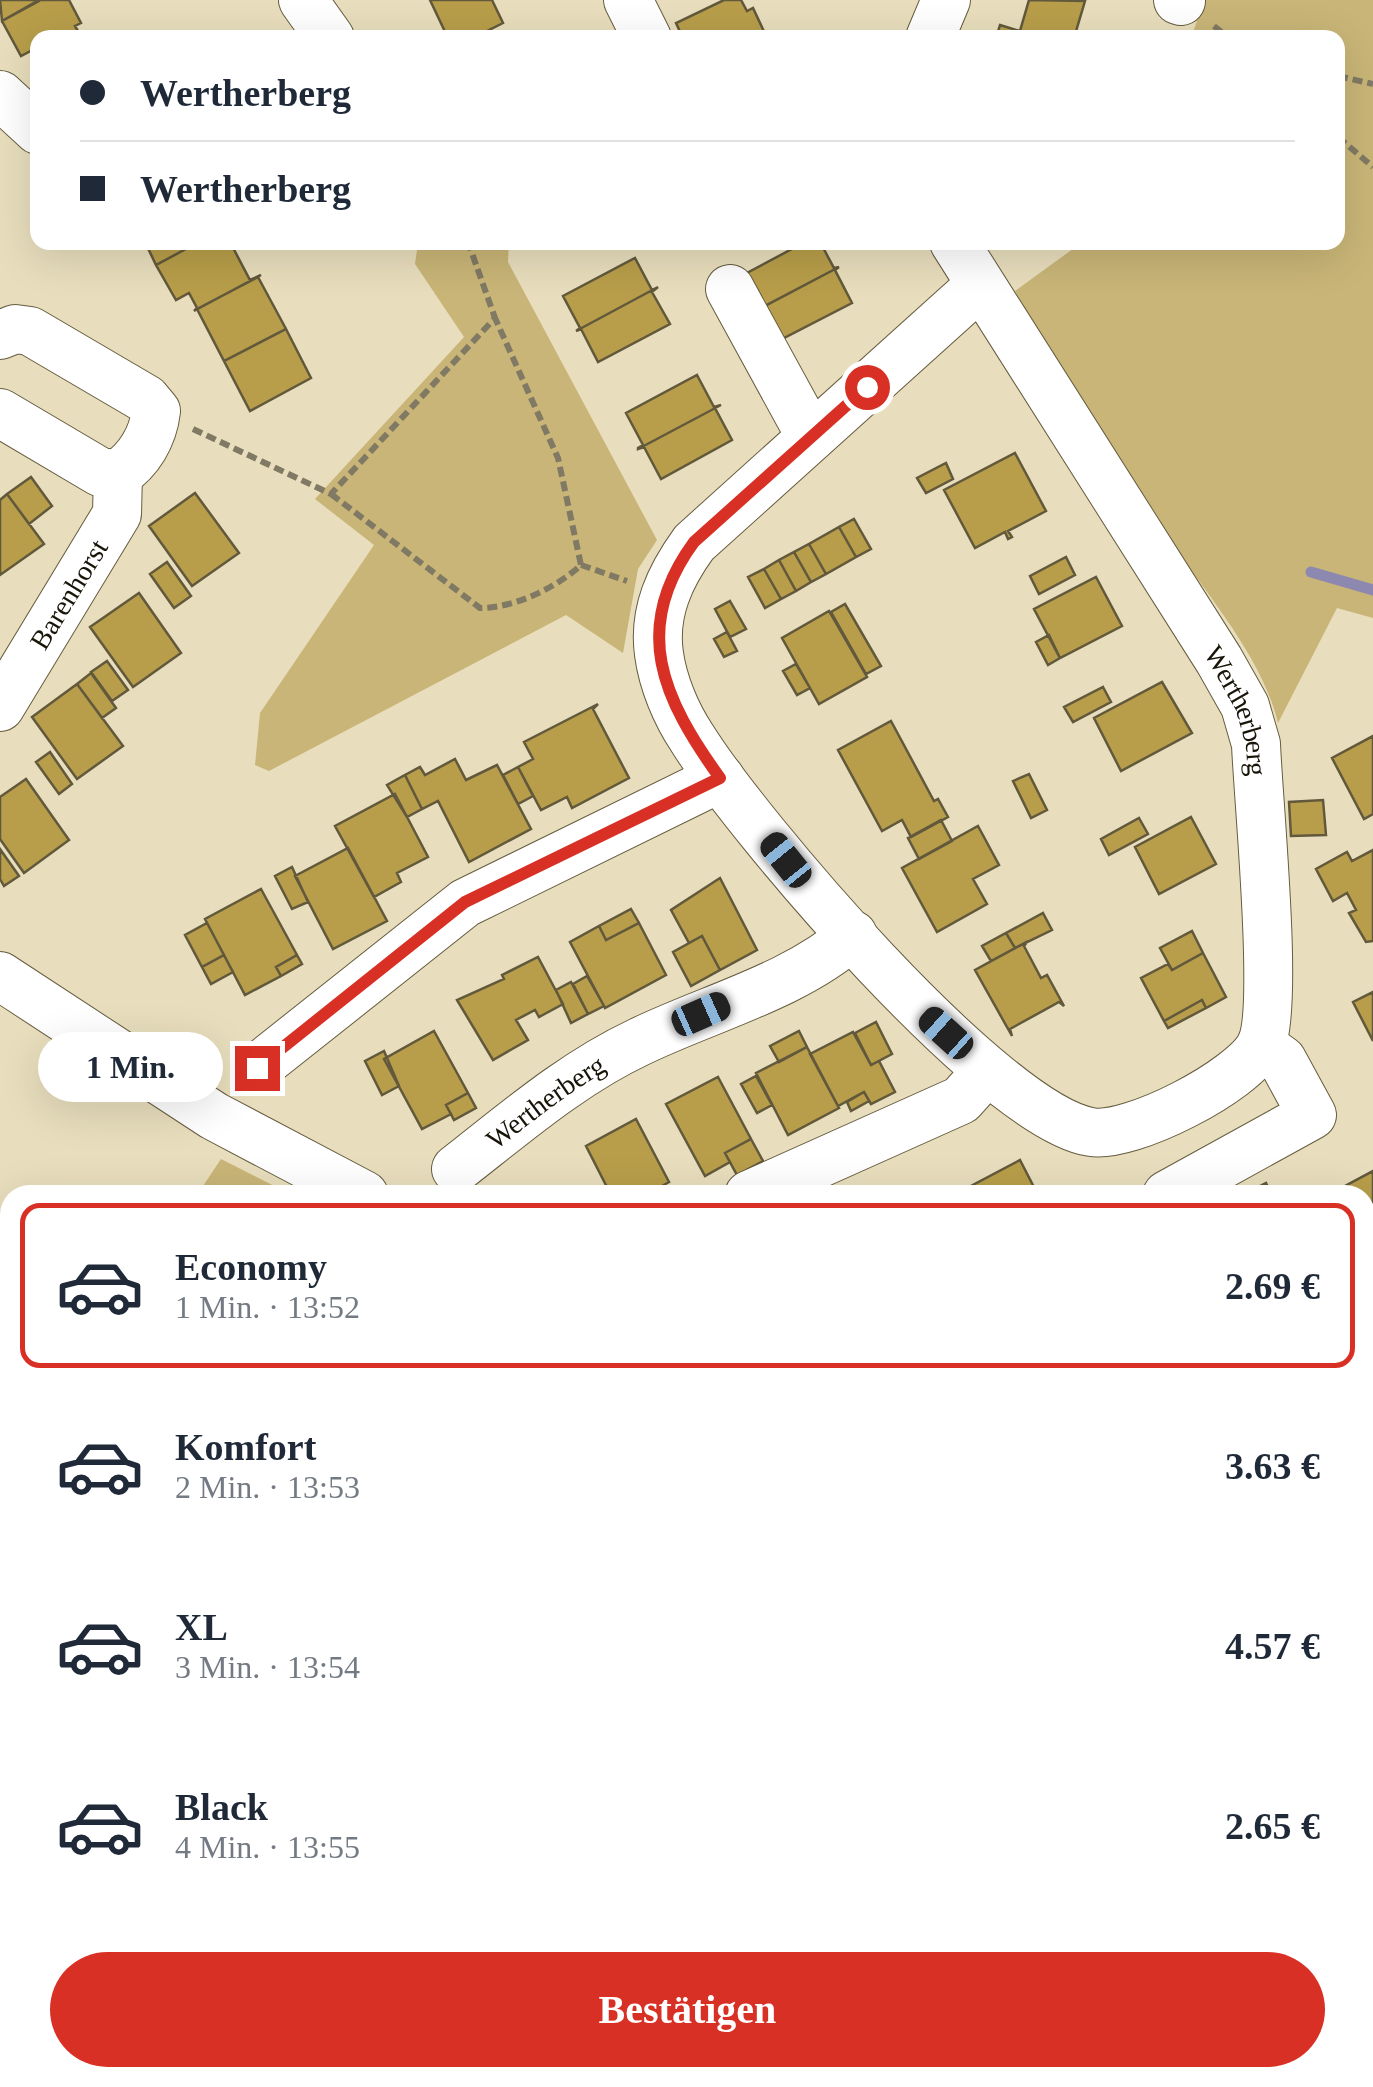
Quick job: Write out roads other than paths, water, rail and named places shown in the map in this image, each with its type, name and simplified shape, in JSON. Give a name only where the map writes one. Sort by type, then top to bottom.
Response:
[{"type":"street","points":[[303,0],[324,30]]},
{"type":"street","points":[[628,0],[643,30]]},
{"type":"street","points":[[933,30],[946,0]]},
{"type":"street","points":[[0,95],[30,123]]},
{"type":"street","name":"Wertherberg","points":[[958,250],[1245,706],[1256,744],[1268,992],[1261,1044]]},
{"type":"street","points":[[978,287],[694,542],[676,568],[657,624],[659,656],[672,700],[720,778],[852,935],[926,1014],[987,1070],[1051,1116],[1091,1132],[1130,1128],[1238,1072],[1261,1044],[1282,1060],[1312,1116],[1184,1185]]},
{"type":"street","points":[[730,289],[811,437]]},
{"type":"street","points":[[0,335],[15,329],[30,331],[146,399],[156,411],[154,428],[132,464],[118,474],[100,472],[0,413]]},
{"type":"street","name":"Barenhorst","points":[[0,707],[118,514],[118,474]]},
{"type":"street","points":[[257,1068],[465,902],[720,778]]},
{"type":"street","name":"Wertherberg","points":[[456,1170],[575,1076],[639,1042],[825,960],[852,935]]},
{"type":"street","points":[[0,976],[214,1116],[345,1185]]},
{"type":"street","points":[[771,1185],[961,1100],[987,1070]]},
{"type":"street","points":[[1130,1128],[1161,1185]]},
{"type":"waterway","points":[[1311,572],[1373,590]]}]
